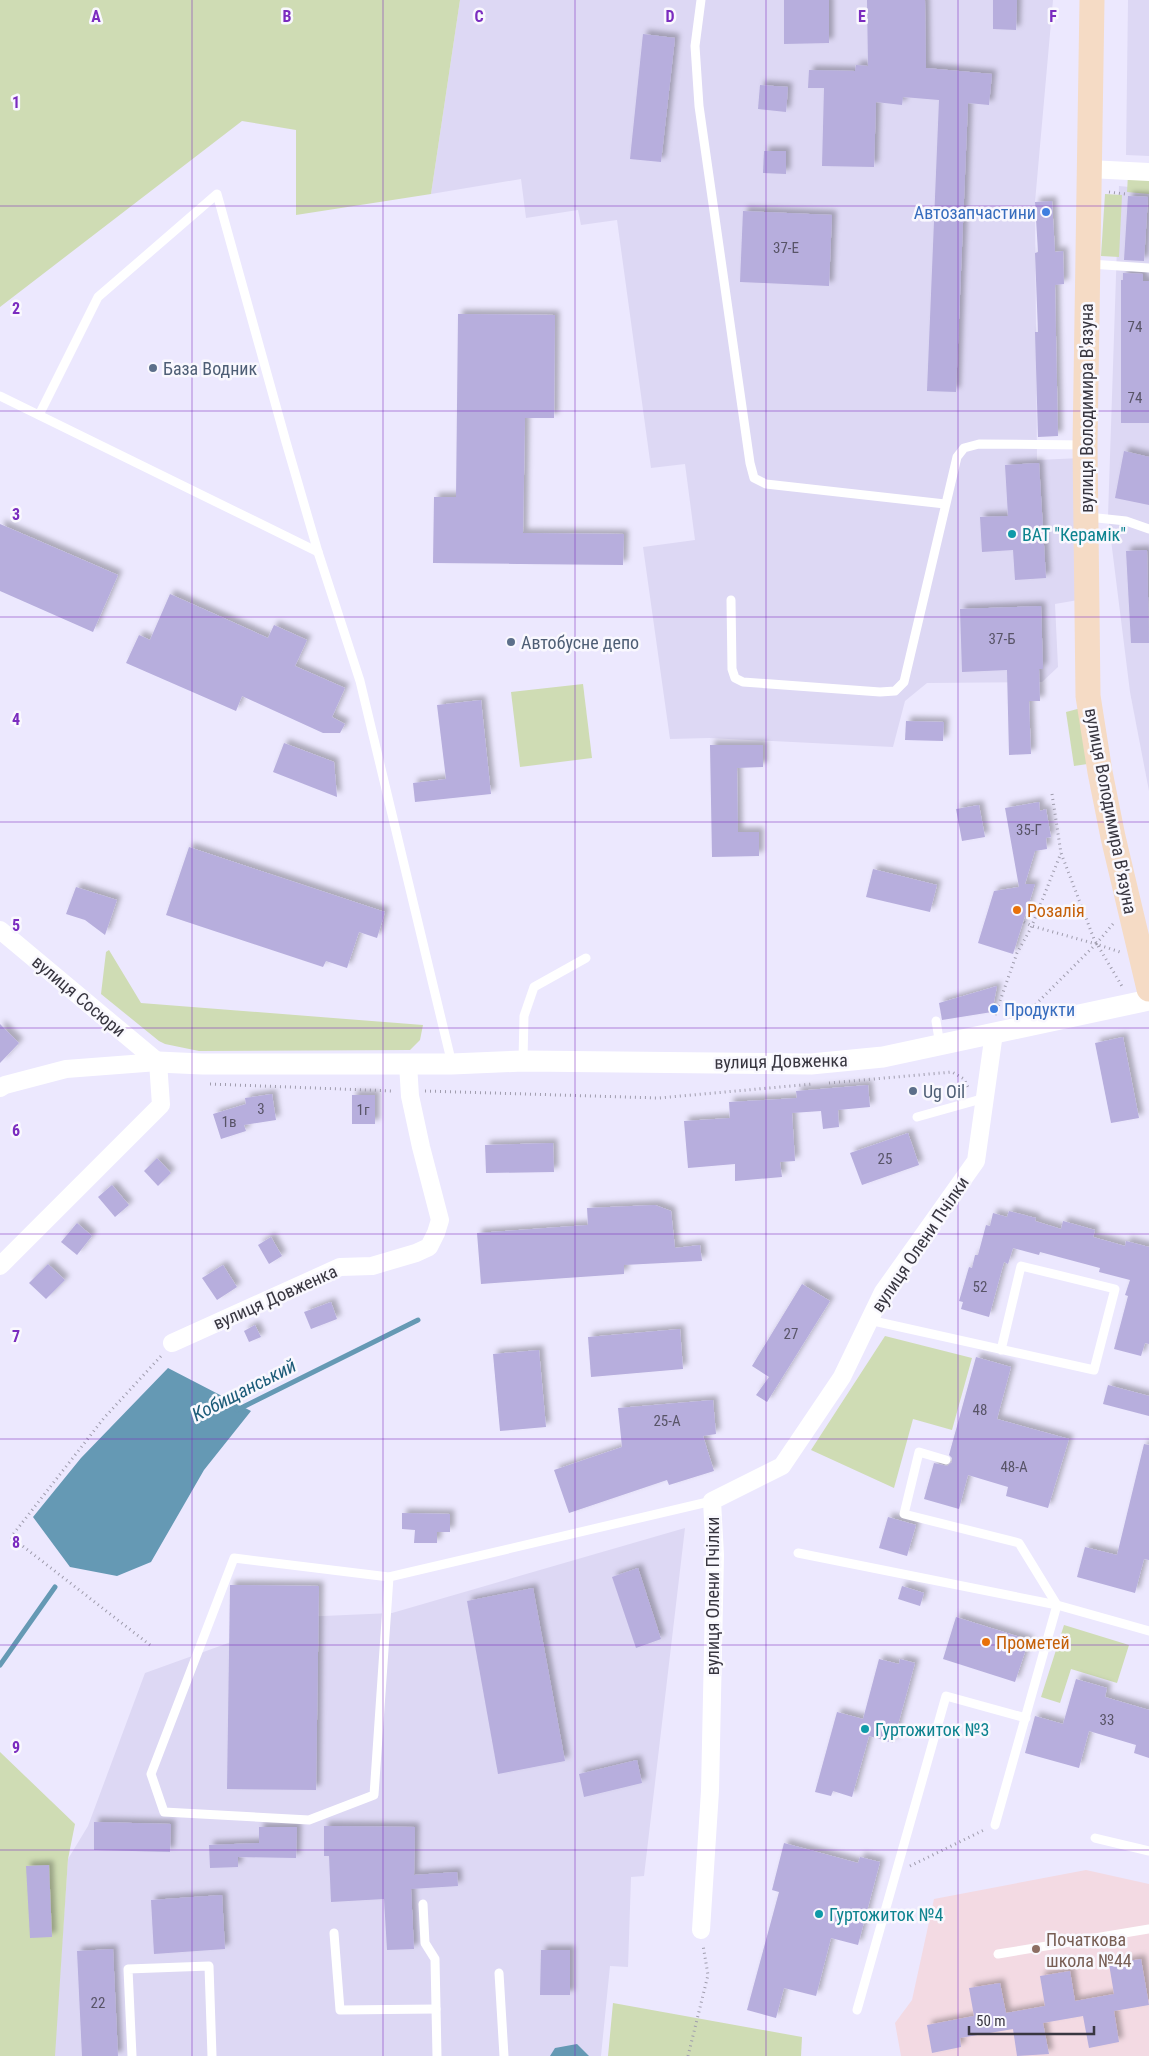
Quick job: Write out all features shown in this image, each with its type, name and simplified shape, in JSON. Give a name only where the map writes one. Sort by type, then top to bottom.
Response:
[{"type":"main road","name":"вулиця Володимира В'язуна","points":[[1092,0],[1085,445],[1088,696],[1112,828],[1137,990]]},
{"type":"street","points":[[1089,169],[1149,172]]},
{"type":"street","name":"вулиця Сосюри","points":[[0,930],[158,1062]]},
{"type":"street","name":"вулиця Довженка","points":[[0,1088],[66,1069],[158,1062],[202,1064],[452,1064],[522,1060],[811,1064],[883,1057],[1149,1000]]},
{"type":"street","name":"вулиця Олени Пчілки","points":[[701,1930],[710,1791],[715,1555],[712,1500],[782,1466],[842,1377],[883,1292],[976,1161],[985,1098],[991,1034]]},
{"type":"street","points":[[0,1266],[161,1105],[158,1062]]},
{"type":"street","name":"вулиця Довженка","points":[[172,1343],[340,1267],[372,1266],[406,1257],[429,1247],[440,1220],[421,1147],[410,1091],[408,1064]]},
{"type":"lane","points":[[701,0],[695,46],[699,106],[750,463],[754,478],[766,484],[946,504]]},
{"type":"lane","points":[[39,415],[98,297],[217,194],[318,552],[360,681],[452,1064]]},
{"type":"lane","points":[[1088,264],[1149,268]]},
{"type":"lane","points":[[0,396],[318,552]]},
{"type":"lane","points":[[731,600],[732,669],[735,678],[743,682],[880,692],[894,691],[904,682],[957,456],[964,448],[979,444],[1085,445]]},
{"type":"lane","points":[[1086,517],[1126,521],[1149,529]]},
{"type":"lane","points":[[522,1060],[524,1016],[534,987],[586,958]]},
{"type":"lane","points":[[936,1021],[940,1045]]},
{"type":"lane","points":[[917,1117],[985,1098]]},
{"type":"lane","points":[[869,1320],[1001,1350],[1094,1370],[1115,1290],[1021,1266],[1001,1350]]},
{"type":"lane","points":[[946,1460],[919,1452],[904,1514],[1019,1543],[1057,1605],[995,1825]]},
{"type":"lane","points":[[389,1577],[374,1795],[309,1820],[164,1812],[151,1774],[234,1558],[389,1577],[712,1500]]},
{"type":"lane","points":[[798,1553],[1057,1605],[1149,1631]]},
{"type":"lane","points":[[857,2010],[946,1696],[1026,1718]]},
{"type":"lane","points":[[1095,1838],[1149,1851]]},
{"type":"lane","points":[[423,1904],[425,1943],[435,1959],[437,2056]]},
{"type":"lane","points":[[998,1954],[1149,1929]]},
{"type":"lane","points":[[334,1932],[340,2010],[436,2009]]},
{"type":"lane","points":[[132,2056],[128,1970],[210,1966],[212,2056]]},
{"type":"lane","points":[[499,1973],[504,2056]]},
{"type":"path","points":[[1052,794],[1061,853],[1096,944],[1137,990]]},
{"type":"path","points":[[991,1034],[1017,952],[1032,926],[1061,853]]},
{"type":"path","points":[[1034,1006],[1096,944],[1119,917]]},
{"type":"path","points":[[1024,922],[1129,955]]},
{"type":"path","points":[[825,1083],[952,1072]]},
{"type":"path","points":[[203,1084],[659,1098],[815,1084]]},
{"type":"path","points":[[150,1645],[11,1537],[104,1418],[172,1343]]},
{"type":"path","points":[[896,1873],[995,1825]]},
{"type":"path","points":[[688,2056],[708,1975],[701,1930]]},
{"type":"shaded area","name":"ВАТ \"Керамік\"","points":[[460,0],[1053,0],[1035,202],[1037,460],[1081,458],[1084,599],[1055,604],[1058,667],[1042,682],[927,683],[905,701],[893,747],[709,738],[670,739],[643,547],[695,540],[685,464],[651,468],[617,220],[581,225],[578,210],[526,218],[521,179],[431,194]]},
{"type":"shaded area","points":[[1128,0],[1149,0],[1149,156],[1126,155]]},
{"type":"shaded area","points":[[1119,186],[1149,189],[1149,791],[1130,692],[1108,516]]},
{"type":"shaded area","points":[[685,1528],[644,1876],[631,1877],[628,1967],[610,1966],[601,2056],[54,2056],[68,1859],[88,1826],[145,1673],[300,1617],[392,1613]]},
{"type":"shaded area","name":"Початкова школа №44","points":[[1086,1870],[1149,1884],[1149,2056],[901,2056],[895,2023],[912,2000],[934,1899]]},
{"type":"green space","points":[[0,0],[460,0],[431,194],[296,215],[296,130],[242,121],[0,307]]},
{"type":"green space","points":[[1128,175],[1149,177],[1149,194],[1127,192]]},
{"type":"green space","points":[[1105,194],[1122,195],[1119,257],[1101,256]]},
{"type":"green space","points":[[583,684],[592,758],[520,767],[511,692]]},
{"type":"green space","points":[[1085,707],[1094,763],[1074,766],[1066,712]]},
{"type":"green space","points":[[109,950],[141,1003],[423,1025],[420,1040],[410,1050],[199,1051],[165,1044],[101,994],[106,952]]},
{"type":"green space","points":[[885,1336],[972,1358],[952,1430],[913,1419],[894,1488],[811,1450]]},
{"type":"green space","points":[[1064,1625],[1129,1645],[1117,1683],[1071,1669],[1060,1703],[1041,1697]]},
{"type":"green space","points":[[0,1752],[75,1824],[68,1859],[55,2056],[0,2056]]},
{"type":"green space","points":[[613,2003],[802,2037],[801,2056],[608,2056]]},
{"type":"water","points":[[168,1368],[251,1411],[204,1470],[151,1562],[117,1576],[70,1567],[33,1517],[81,1458]]},
{"type":"water","points":[[577,2044],[589,2056],[550,2056],[555,2048]]},
{"type":"building","points":[[784,0],[829,0],[829,43],[784,44]]},
{"type":"building","points":[[867,0],[925,0],[926,68],[992,74],[989,105],[968,103],[956,392],[927,391],[939,100],[903,97],[902,105],[876,102],[874,167],[822,166],[824,88],[808,88],[809,70],[855,71],[856,65],[868,66]]},
{"type":"building","points":[[993,0],[1017,0],[1016,30],[993,29]]},
{"type":"building","points":[[643,34],[675,38],[661,162],[630,159]]},
{"type":"building","points":[[760,85],[788,87],[786,112],[758,109]]},
{"type":"building","points":[[764,151],[786,151],[786,174],[763,173]]},
{"type":"building","points":[[1128,196],[1148,197],[1144,261],[1124,260]]},
{"type":"building","points":[[1052,201],[1055,252],[1063,251],[1064,284],[1055,285],[1058,436],[1038,437],[1035,332],[1038,332],[1035,253],[1038,252],[1035,202]]},
{"type":"building","points":[[743,211],[832,215],[829,286],[740,282]]},
{"type":"building","points":[[1123,273],[1143,274],[1143,281],[1149,281],[1149,423],[1121,423],[1121,280],[1123,280]]},
{"type":"building","points":[[458,314],[555,315],[554,418],[525,418],[523,533],[624,534],[623,565],[433,563],[434,497],[456,497]]},
{"type":"building","points":[[1124,451],[1149,457],[1149,505],[1115,498]]},
{"type":"building","name":"ВАТ \"Керамік\"","points":[[1039,463],[1046,578],[1015,580],[1013,550],[982,552],[980,517],[1008,516],[1005,465]]},
{"type":"building","points":[[0,524],[118,575],[93,632],[0,591]]},
{"type":"building","points":[[1147,550],[1149,643],[1131,643],[1126,551]]},
{"type":"building","points":[[170,594],[268,638],[274,625],[307,640],[295,666],[345,688],[332,717],[345,724],[340,733],[323,733],[242,696],[236,711],[126,663],[139,635],[150,640]]},
{"type":"building","points":[[1041,606],[1043,669],[1039,669],[1040,701],[1029,701],[1031,754],[1009,755],[1007,670],[962,672],[960,609]]},
{"type":"building","points":[[481,700],[491,794],[415,802],[413,783],[446,779],[437,705]]},
{"type":"building","points":[[906,721],[944,722],[943,741],[905,740]]},
{"type":"building","points":[[284,743],[334,762],[337,797],[273,772]]},
{"type":"building","points":[[710,745],[763,745],[763,767],[737,768],[738,832],[759,832],[759,856],[712,857]]},
{"type":"building","points":[[1039,802],[1040,811],[1046,809],[1051,837],[1046,838],[1047,849],[1035,851],[1025,884],[1035,884],[1013,954],[978,943],[994,891],[1019,887],[1005,808]]},
{"type":"building","points":[[979,805],[985,837],[962,841],[956,809]]},
{"type":"building","points":[[189,847],[385,912],[377,938],[359,932],[347,968],[326,961],[323,967],[166,915]]},
{"type":"building","points":[[873,869],[937,885],[930,912],[866,897]]},
{"type":"building","points":[[76,887],[117,900],[105,935],[85,920],[66,914]]},
{"type":"building","points":[[997,986],[992,1012],[942,1020],[939,1003]]},
{"type":"building","points":[[0,1024],[19,1043],[0,1063]]},
{"type":"building","points":[[1123,1037],[1139,1118],[1111,1123],[1095,1043]]},
{"type":"building","points":[[868,1085],[870,1107],[838,1110],[839,1127],[823,1129],[821,1111],[792,1113],[795,1161],[780,1162],[782,1177],[735,1181],[735,1164],[688,1168],[684,1121],[730,1118],[729,1102],[797,1098],[796,1091]]},
{"type":"building","points":[[272,1094],[276,1120],[244,1125],[246,1131],[221,1139],[213,1114],[246,1104],[245,1098]]},
{"type":"building","points":[[352,1095],[375,1095],[375,1124],[352,1124]]},
{"type":"building","points":[[908,1133],[919,1165],[862,1185],[850,1153]]},
{"type":"building","points":[[553,1143],[554,1172],[486,1173],[485,1145]]},
{"type":"building","points":[[157,1158],[171,1173],[158,1186],[144,1171]]},
{"type":"building","points":[[112,1185],[129,1205],[115,1217],[98,1197]]},
{"type":"building","points":[[655,1205],[671,1211],[675,1248],[700,1245],[702,1261],[624,1265],[624,1274],[481,1284],[477,1233],[588,1225],[587,1208]]},
{"type":"building","points":[[1009,1211],[1036,1218],[1035,1221],[1061,1229],[1063,1221],[1095,1230],[1093,1237],[1125,1246],[1126,1241],[1149,1247],[1149,1344],[1145,1343],[1141,1356],[1114,1349],[1128,1296],[1125,1295],[1130,1280],[1099,1272],[1100,1268],[1040,1252],[1039,1255],[1013,1248],[1008,1264],[1004,1262],[989,1317],[961,1309],[963,1302],[959,1301],[969,1267],[972,1268],[975,1255],[978,1255],[986,1225],[990,1226],[993,1213],[1007,1217]]},
{"type":"building","points":[[77,1223],[92,1236],[77,1255],[61,1242]]},
{"type":"building","points":[[271,1237],[282,1256],[269,1264],[258,1245]]},
{"type":"building","points":[[48,1264],[65,1280],[46,1299],[29,1283]]},
{"type":"building","points":[[223,1265],[237,1287],[217,1300],[202,1278]]},
{"type":"building","points":[[802,1284],[830,1301],[767,1402],[756,1395],[769,1377],[752,1366]]},
{"type":"building","points":[[331,1302],[337,1319],[311,1329],[304,1312]]},
{"type":"building","points":[[255,1325],[261,1337],[249,1342],[244,1331]]},
{"type":"building","points":[[680,1329],[683,1369],[591,1377],[588,1337]]},
{"type":"building","points":[[539,1350],[546,1427],[500,1431],[493,1354]]},
{"type":"building","points":[[976,1357],[1011,1367],[997,1419],[1069,1439],[1048,1508],[1006,1496],[1008,1487],[968,1475],[959,1509],[924,1499],[934,1463],[947,1466],[952,1462],[952,1458],[949,1455]]},
{"type":"building","points":[[1108,1385],[1149,1396],[1149,1416],[1103,1404]]},
{"type":"building","points":[[713,1400],[716,1434],[703,1436],[714,1471],[669,1485],[667,1480],[569,1513],[554,1470],[622,1447],[618,1408]]},
{"type":"building","points":[[1144,1444],[1149,1445],[1149,1560],[1144,1559],[1135,1593],[1077,1577],[1085,1547],[1117,1555]]},
{"type":"building","points":[[402,1513],[450,1514],[450,1532],[437,1532],[437,1543],[414,1543],[415,1530],[402,1529]]},
{"type":"building","points":[[888,1517],[916,1525],[907,1556],[879,1548]]},
{"type":"building","points":[[638,1568],[661,1639],[636,1648],[612,1577]]},
{"type":"building","points":[[230,1585],[319,1586],[316,1790],[227,1789]]},
{"type":"building","points":[[902,1586],[924,1593],[920,1606],[898,1599]]},
{"type":"building","points":[[533,1588],[565,1761],[498,1774],[467,1601]]},
{"type":"building","points":[[956,1617],[1029,1640],[1015,1682],[943,1659]]},
{"type":"building","name":"Гуртожиток №3","points":[[879,1659],[899,1664],[900,1659],[915,1663],[893,1743],[869,1736],[852,1797],[833,1791],[831,1796],[815,1792],[837,1712],[863,1719]]},
{"type":"building","points":[[1076,1679],[1107,1688],[1105,1697],[1149,1710],[1149,1758],[1134,1753],[1136,1745],[1089,1731],[1079,1768],[1025,1753],[1035,1716],[1063,1724]]},
{"type":"building","points":[[637,1760],[642,1783],[584,1797],[579,1774]]},
{"type":"building","points":[[94,1822],[171,1824],[170,1852],[94,1850]]},
{"type":"building","points":[[324,1826],[415,1827],[414,1875],[457,1872],[458,1886],[411,1889],[414,1949],[387,1950],[384,1899],[331,1902],[329,1856],[324,1856]]},
{"type":"building","points":[[259,1827],[297,1827],[296,1858],[238,1857],[238,1867],[210,1868],[209,1845],[259,1843]]},
{"type":"building","name":"Гуртожиток №4","points":[[784,1843],[858,1863],[860,1857],[880,1862],[858,1945],[831,1938],[816,1996],[784,1988],[776,2018],[747,2010],[779,1892],[772,1890]]},
{"type":"building","points":[[49,1865],[52,1937],[30,1938],[26,1866]]},
{"type":"building","points":[[222,1895],[225,1949],[154,1954],[151,1900]]},
{"type":"building","points":[[113,1949],[118,2056],[82,2056],[77,1951]]},
{"type":"building","points":[[541,1950],[570,1950],[570,1995],[540,1995]]},
{"type":"building","points":[[1141,1959],[1149,2005],[1114,2011],[1119,2042],[1089,2048],[1083,2016],[1043,2023],[1049,2054],[1017,2056],[1013,2029],[960,2038],[961,2047],[932,2053],[927,2025],[974,2016],[969,1988],[1000,1983],[1006,2013],[1045,2006],[1040,1976],[1070,1971],[1075,2001],[1114,1994],[1109,1964]]},
{"type":"waterway","name":"Кобищанський","points":[[237,1410],[418,1320]]},
{"type":"waterway","name":"Кобищанський","points":[[0,1665],[55,1587]]},
{"type":"place","name":"Автозапчастини","points":[[1046,212]]},
{"type":"place","name":"База Водник","points":[[153,368]]},
{"type":"place","name":"ВАТ \"Керамік\"","points":[[1012,534]]},
{"type":"place","name":"Автобусне депо","points":[[511,642]]},
{"type":"place","name":"Розалія","points":[[1017,910]]},
{"type":"place","name":"Продукти","points":[[994,1009]]},
{"type":"place","name":"Ug Oil","points":[[913,1091]]},
{"type":"place","name":"Прометей","points":[[986,1642]]},
{"type":"place","name":"Гуртожиток №3","points":[[865,1729]]},
{"type":"place","name":"Гуртожиток №4","points":[[819,1914]]},
{"type":"place","name":"Початкова школа №44","points":[[1036,1949]]}]
